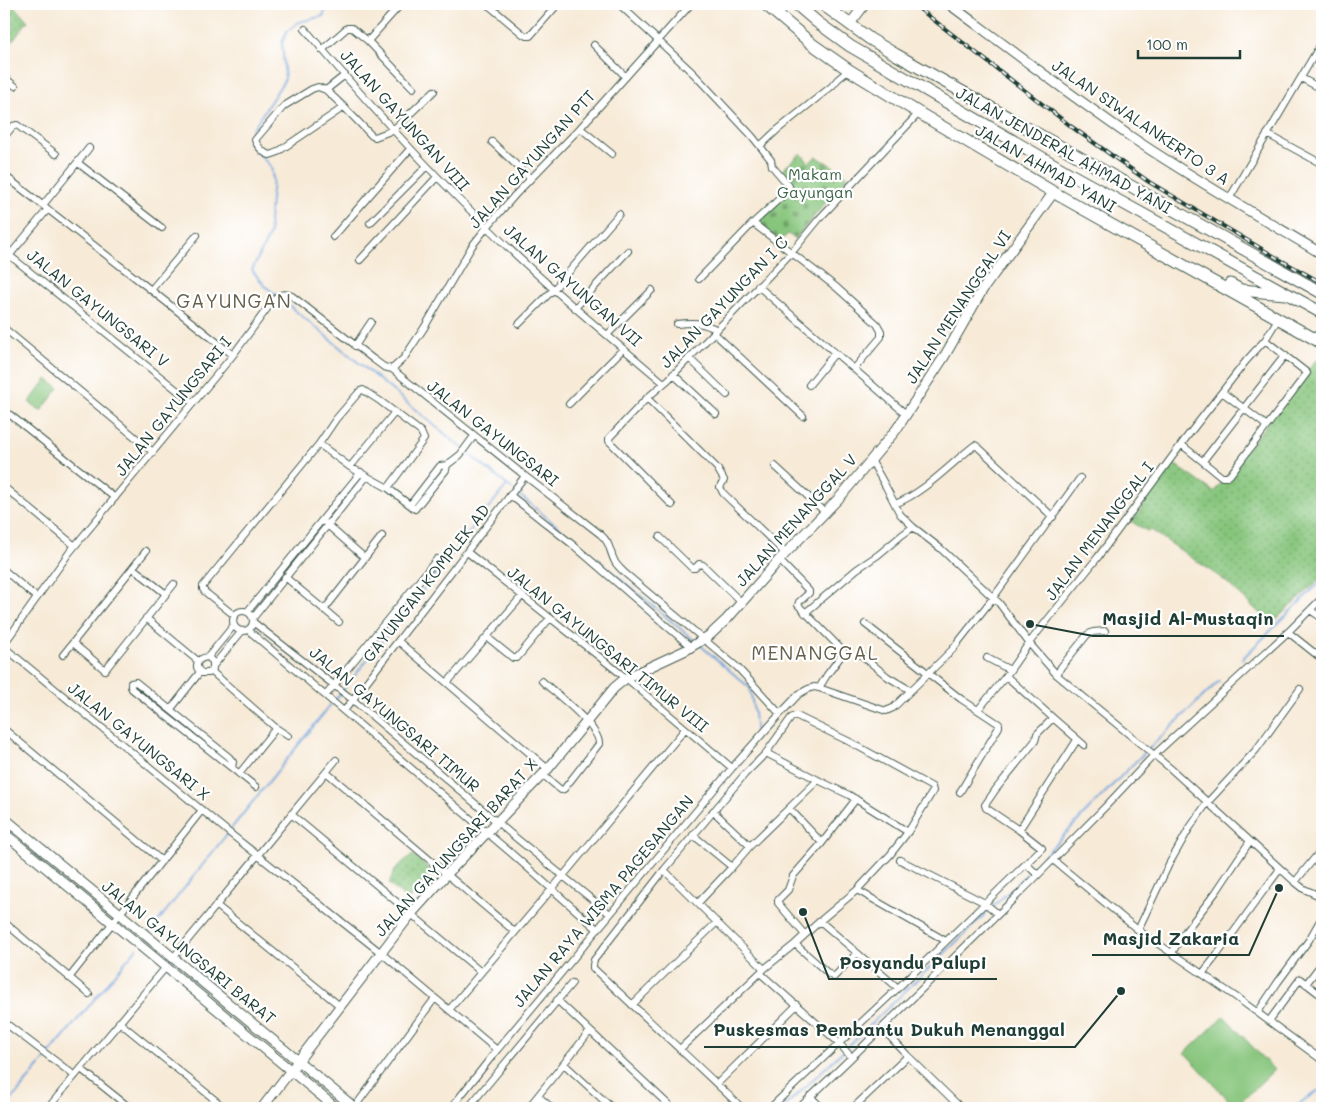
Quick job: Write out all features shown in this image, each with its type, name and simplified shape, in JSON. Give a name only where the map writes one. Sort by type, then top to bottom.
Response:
[{"type":"highway","name":"JALAN AHMAD YANI","points":[[765,4],[812,44],[849,70],[919,113],[1054,192],[1322,343]]},
{"type":"highway","name":"JALAN JENDERAL AHMAD YANI","points":[[796,4],[850,46],[1072,175],[1322,314]]},
{"type":"highway","name":"JALAN JENDERAL AHMAD YANI","points":[[822,4],[870,39],[895,54],[1322,293]]},
{"type":"highway","points":[[1167,256],[1178,255],[1241,290],[1289,294]]},
{"type":"street","points":[[368,41],[401,4]]},
{"type":"street","points":[[487,4],[527,36],[530,36],[558,4]]},
{"type":"street","points":[[619,4],[694,74],[760,146],[771,160],[772,166],[790,188],[699,279]]},
{"type":"street","name":"JALAN GAYUNGAN PTT","points":[[392,369],[404,358],[424,328],[472,246],[486,227],[530,178],[580,128],[691,4]]},
{"type":"street","points":[[850,24],[865,4]]},
{"type":"street","name":"JALAN SIWALANKERTO 3 A","points":[[949,4],[1089,108],[1183,171],[1322,254]]},
{"type":"street","points":[[322,50],[352,28],[368,41],[413,88]]},
{"type":"street","name":"JALAN GAYUNGAN VIII","points":[[305,29],[410,149],[486,227]]},
{"type":"street","points":[[1229,199],[1322,42]]},
{"type":"street","points":[[594,45],[626,77]]},
{"type":"street","points":[[760,146],[849,70]]},
{"type":"street","points":[[326,90],[345,75]]},
{"type":"street","points":[[4,77],[15,86]]},
{"type":"street","points":[[1301,78],[1322,89]]},
{"type":"street","points":[[344,108],[270,156],[256,143],[256,140],[281,108],[318,87],[326,90],[344,108],[373,137],[393,130],[434,91]]},
{"type":"street","name":"JALAN GAYUNGAN I C","points":[[672,505],[608,440],[647,398],[689,358],[792,252],[819,220],[919,113]]},
{"type":"street","points":[[4,138],[13,126],[17,125],[56,154]]},
{"type":"street","points":[[580,128],[612,154]]},
{"type":"street","points":[[1267,134],[1322,164]]},
{"type":"street","points":[[492,142],[530,178]]},
{"type":"street","points":[[4,262],[89,148]]},
{"type":"street","points":[[333,236],[410,149]]},
{"type":"street","points":[[78,163],[162,228]]},
{"type":"street","points":[[370,223],[427,166]]},
{"type":"street","points":[[4,175],[233,355]]},
{"type":"street","points":[[360,260],[437,177]]},
{"type":"street","name":"JALAN MENANGGAL VI","points":[[906,414],[944,357],[983,289],[1054,192]]},
{"type":"street","points":[[519,324],[554,289],[619,214]]},
{"type":"street","points":[[753,223],[836,287],[877,324],[881,331],[880,337],[854,369]]},
{"type":"street","name":"JALAN GAYUNGAN VII","points":[[486,227],[574,308],[664,383]]},
{"type":"street","points":[[151,290],[197,235]]},
{"type":"street","points":[[574,308],[628,251]]},
{"type":"street","name":"JALAN GAYUNGSARI V","points":[[9,255],[193,403]]},
{"type":"street","points":[[758,286],[906,414]]},
{"type":"street","points":[[607,335],[652,290]]},
{"type":"street","name":"JALAN GAYUNGSARI I","points":[[4,645],[75,546],[233,355],[279,295],[283,293],[292,296],[375,361],[384,367],[392,369]]},
{"type":"street","name":"JALAN MENANGGAL I","points":[[978,710],[1098,557],[1222,392],[1265,340],[1278,319]]},
{"type":"street","points":[[355,346],[372,322]]},
{"type":"street","points":[[676,324],[709,325],[803,416]]},
{"type":"street","points":[[4,328],[153,452]]},
{"type":"street","points":[[1182,445],[1222,477],[1227,477],[1307,374],[1265,340]]},
{"type":"street","points":[[569,404],[624,349]]},
{"type":"street","points":[[809,385],[835,353]]},
{"type":"street","points":[[1203,461],[1285,355]]},
{"type":"street","points":[[689,358],[727,395]]},
{"type":"street","name":"JALAN GAYUNGSARI","points":[[392,369],[474,436],[605,538],[617,565],[698,643]]},
{"type":"street","points":[[673,374],[716,414]]},
{"type":"street","points":[[235,616],[205,592],[202,586],[319,444],[336,419],[360,391],[363,390],[421,432],[424,439],[388,488]]},
{"type":"street","points":[[1222,392],[1267,426]]},
{"type":"street","points":[[647,398],[717,468],[724,480],[720,487],[722,492],[782,556],[809,591],[799,604],[805,613],[844,652],[820,688],[886,711],[893,708],[952,650],[993,598],[1080,478]]},
{"type":"street","points":[[4,410],[115,498]]},
{"type":"street","points":[[350,467],[395,412]]},
{"type":"street","name":"JALAN MENANGGAL V","points":[[698,643],[718,628],[782,556],[826,512],[896,430],[906,414]]},
{"type":"street","points":[[319,444],[350,467],[388,488],[415,509],[446,470],[447,465],[460,455],[474,436]]},
{"type":"street","points":[[895,504],[902,502],[936,477],[975,445],[1005,470],[1053,517]]},
{"type":"street","points":[[871,460],[900,514],[940,548],[999,604],[1057,675],[1142,744],[1250,841],[1279,871],[1310,892],[1322,897]]},
{"type":"street","points":[[775,466],[826,512]]},
{"type":"street","points":[[247,612],[360,472]]},
{"type":"street","points":[[253,620],[251,614],[242,611],[238,612],[233,622],[238,630],[251,628],[253,620],[285,577],[367,476]]},
{"type":"street","name":"GAYUNGAN KOMPLEK AD","points":[[342,709],[398,642],[525,476]]},
{"type":"street","points":[[4,487],[75,546]]},
{"type":"street","points":[[511,494],[698,643],[737,667],[780,714]]},
{"type":"street","points":[[321,520],[365,558]]},
{"type":"street","points":[[805,613],[857,569],[913,527]]},
{"type":"street","points":[[324,610],[382,536]]},
{"type":"street","points":[[660,537],[692,568],[700,564],[703,565],[741,602]]},
{"type":"street","points":[[64,655],[146,552]]},
{"type":"street","name":"JALAN GAYUNGSARI TIMUR VIII","points":[[467,552],[626,678],[732,768]]},
{"type":"street","points":[[328,697],[437,559]]},
{"type":"street","points":[[133,568],[166,594]]},
{"type":"street","points":[[4,570],[37,598]]},
{"type":"street","points":[[285,577],[339,622]]},
{"type":"street","points":[[73,643],[105,670],[174,584]]},
{"type":"street","points":[[447,683],[522,596]]},
{"type":"street","points":[[798,1108],[850,1055],[882,1028],[1052,860],[1152,753],[1288,632],[1322,598]]},
{"type":"street","points":[[1310,610],[1322,618]]},
{"type":"street","points":[[146,618],[198,661]]},
{"type":"street","points":[[487,637],[513,658],[516,658],[550,618]]},
{"type":"street","name":"JALAN GAYUNGSARI TIMUR","points":[[253,620],[337,686],[610,914]]},
{"type":"street","points":[[865,624],[928,674],[998,722],[999,727],[960,792]]},
{"type":"street","points":[[198,661],[208,657],[234,625]]},
{"type":"street","points":[[198,661],[197,665],[200,672],[206,674],[245,630]]},
{"type":"street","name":"JALAN GAYUNGSARI TIMUR","points":[[245,630],[328,697],[597,929]]},
{"type":"street","points":[[1057,675],[1061,667],[1086,636],[1093,632],[1105,631]]},
{"type":"street","points":[[1288,632],[1322,658]]},
{"type":"street","points":[[398,642],[447,683],[545,771],[561,790],[564,789],[599,744],[599,740],[597,734],[587,722],[542,681]]},
{"type":"street","name":"JALAN GAYUNGSARI BARAT X","points":[[262,1108],[411,914],[545,771],[614,688],[626,678],[698,643]]},
{"type":"street","name":"JALAN GAYUNGSARI X","points":[[4,645],[232,835],[380,952],[497,1050]]},
{"type":"street","points":[[860,654],[888,677],[910,690]]},
{"type":"street","points":[[208,657],[213,662],[212,668]]},
{"type":"street","points":[[986,658],[1008,673],[1053,718],[1084,744]]},
{"type":"street","points":[[212,668],[276,728],[288,736]]},
{"type":"street","points":[[171,709],[200,672]]},
{"type":"street","points":[[232,768],[233,762],[229,757],[136,682],[131,683],[132,689],[256,787]]},
{"type":"street","name":"JALAN RAYA WISMA PAGESANGAN","points":[[451,1108],[732,768],[800,694],[808,688],[820,688]]},
{"type":"street","points":[[1138,930],[1178,848],[1207,803],[1256,750],[1300,689]]},
{"type":"street","points":[[680,1049],[762,971],[857,890],[890,855],[908,832],[934,791],[932,787],[850,742],[794,716],[766,753],[745,774],[664,870],[594,960],[593,968],[742,1108]]},
{"type":"street","points":[[770,1108],[840,1045],[1027,865],[1042,848],[985,806],[996,789],[1035,741],[1038,734],[1053,718]]},
{"type":"street","points":[[239,774],[276,728]]},
{"type":"street","points":[[449,1010],[685,728]]},
{"type":"street","points":[[4,729],[162,861]]},
{"type":"street","points":[[1019,830],[1077,740]]},
{"type":"street","points":[[766,753],[856,799],[908,832]]},
{"type":"street","points":[[173,958],[336,760]]},
{"type":"street","points":[[326,772],[515,932]]},
{"type":"street","points":[[698,903],[750,846],[818,780]]},
{"type":"street","points":[[805,935],[777,902],[788,890],[795,874],[822,844],[856,799]]},
{"type":"street","points":[[790,809],[822,844]]},
{"type":"street","points":[[69,978],[202,810]]},
{"type":"street","points":[[713,811],[750,846]]},
{"type":"street","points":[[291,814],[481,972]]},
{"type":"street","name":"JALAN GAYUNGSARI BARAT","points":[[4,818],[119,915],[355,1108]]},
{"type":"street","name":"JALAN GAYUNGSARI BARAT","points":[[4,833],[336,1108]]},
{"type":"street","points":[[693,835],[732,867]]},
{"type":"street","points":[[1172,953],[1181,937],[1216,892],[1250,841]]},
{"type":"street","points":[[1295,882],[1322,850]]},
{"type":"street","points":[[900,860],[985,904],[997,913]]},
{"type":"street","points":[[1052,860],[1138,930],[1258,1012],[1322,1060]]},
{"type":"street","points":[[1027,865],[1038,874]]},
{"type":"street","points":[[664,870],[717,922],[762,971],[850,1055]]},
{"type":"street","points":[[1202,974],[1279,871]]},
{"type":"street","points":[[857,890],[946,942]]},
{"type":"street","points":[[216,905],[340,1006]]},
{"type":"street","points":[[1258,1012],[1309,940],[1322,918]]},
{"type":"street","points":[[820,921],[898,988]]},
{"type":"street","points":[[4,922],[89,994]]},
{"type":"street","points":[[632,1004],[717,922]]},
{"type":"street","points":[[795,944],[830,975],[834,976],[857,953]]},
{"type":"street","points":[[1306,984],[1322,963]]},
{"type":"street","points":[[48,1108],[166,967]]},
{"type":"street","points":[[1269,1021],[1300,979],[1322,996]]},
{"type":"street","name":"JALAN RAYA WISMA PAGESANGAN","points":[[468,1108],[572,983]]},
{"type":"street","points":[[355,1108],[435,998]]},
{"type":"street","points":[[557,1000],[672,1108]]},
{"type":"street","points":[[717,1084],[797,1005]]},
{"type":"street","points":[[4,1022],[75,1076]]},
{"type":"street","points":[[120,1022],[225,1108]]},
{"type":"street","points":[[882,1028],[961,1108]]},
{"type":"street","points":[[528,1108],[590,1031]]},
{"type":"street","points":[[853,1108],[908,1056]]},
{"type":"street","points":[[564,1064],[612,1108]]},
{"type":"street","points":[[81,1069],[130,1108]]},
{"type":"street","points":[[538,1096],[552,1108]]},
{"type":"street","points":[[810,1096],[822,1108]]},
{"type":"green space","points":[[4,4],[14,4],[28,21],[4,52]]},
{"type":"green space","name":"Makam Gayungan","points":[[801,153],[809,163],[816,156],[848,176],[795,239],[788,234],[780,241],[756,222],[793,188],[780,172]]},
{"type":"green space","points":[[1316,360],[1322,363],[1322,450],[1317,457],[1322,461],[1322,518],[1318,523],[1322,526],[1322,577],[1271,624],[1224,580],[1151,530],[1147,531],[1132,522],[1173,463],[1214,492]]},
{"type":"green space","points":[[47,379],[59,388],[41,411],[29,402]]},
{"type":"green space","points":[[413,855],[433,872],[408,901],[389,884],[398,867]]},
{"type":"green space","points":[[1224,1016],[1274,1070],[1235,1107],[1185,1053]]},
{"type":"waterway","points":[[276,295],[265,286],[252,270],[270,234],[269,220],[273,179],[271,167],[248,141],[252,130],[285,79],[282,43],[287,31],[299,22],[323,16],[328,4]]},
{"type":"waterway","points":[[280,298],[462,448]]},
{"type":"waterway","points":[[465,451],[512,489]]},
{"type":"waterway","points":[[335,700],[507,485]]},
{"type":"waterway","points":[[516,492],[695,641]]},
{"type":"waterway","points":[[1242,659],[1322,580]]},
{"type":"waterway","points":[[700,645],[750,688],[756,737]]},
{"type":"waterway","points":[[1033,867],[1131,766],[1219,681]]},
{"type":"waterway","points":[[230,830],[332,703]]},
{"type":"waterway","points":[[148,934],[227,834]]},
{"type":"waterway","points":[[846,1048],[1030,871]]},
{"type":"waterway","points":[[49,1054],[137,948]]},
{"type":"waterway","points":[[783,1108],[843,1051]]},
{"type":"waterway","points":[[5,1108],[46,1058]]},
{"type":"waterway","points":[[1293,1108],[1322,1088]]},
{"type":"railway","points":[[913,4],[1072,127],[1149,182],[1322,283]]},
{"type":"place","name":"Masjid Al-Mustaqin","points":[[1030,624]]},
{"type":"place","name":"Masjid Zakaria","points":[[1279,888]]},
{"type":"place","name":"Posyandu Palupi","points":[[803,912]]},
{"type":"place","name":"Puskesmas Pembantu Dukuh Menanggal","points":[[1121,991]]},
{"type":"district","name":"GAYUNGAN","points":[[234,301]]},
{"type":"district","name":"MENANGGAL","points":[[815,653]]}]
